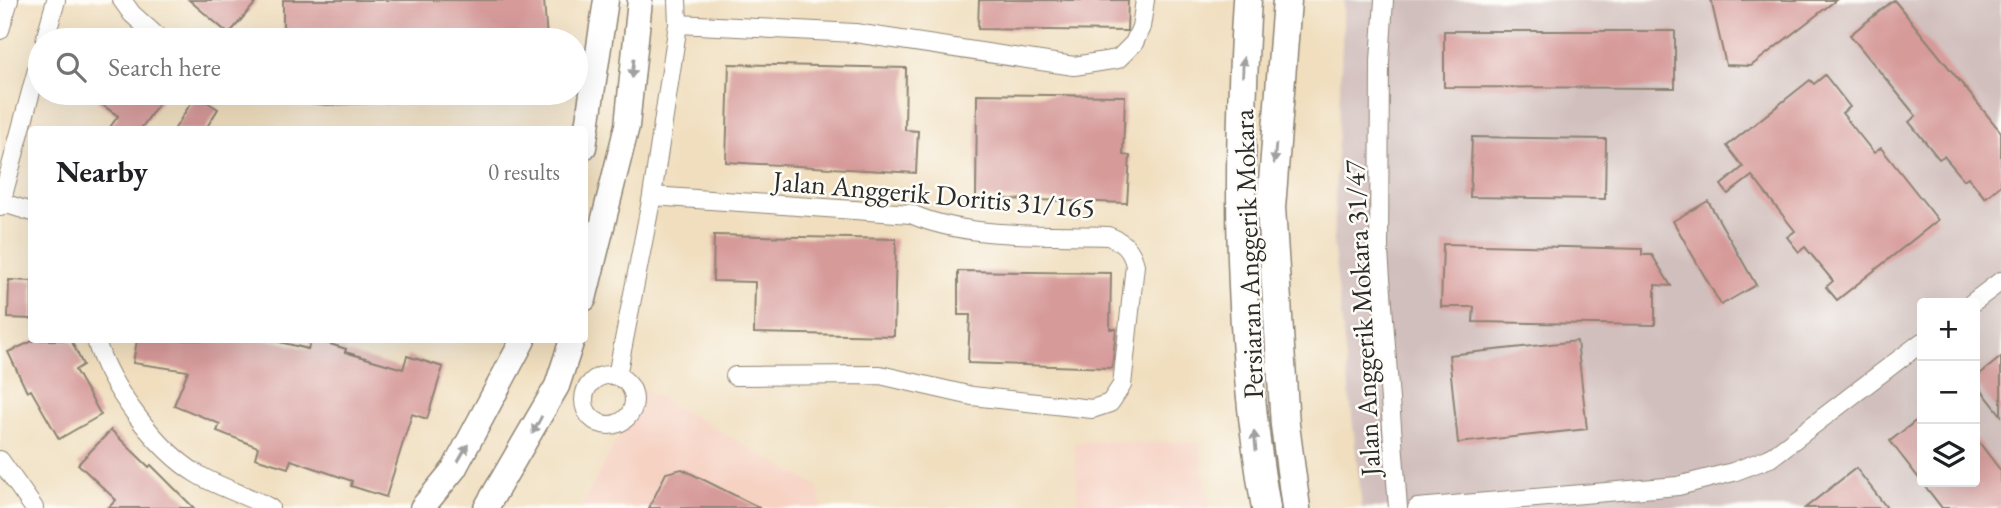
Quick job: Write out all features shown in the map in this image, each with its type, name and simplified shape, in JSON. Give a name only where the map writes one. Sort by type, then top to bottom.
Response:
[{"type":"main road","name":"Persiaran Anggerik Mokara","points":[[1247,0],[1242,211],[1245,341],[1257,456],[1266,508]]},
{"type":"main road","name":"Persiaran Anggerik Mokara","points":[[1287,0],[1271,208],[1285,425],[1296,508]]},
{"type":"street","points":[[0,30],[9,0]]},
{"type":"street","points":[[48,28],[56,0]]},
{"type":"street","points":[[122,0],[148,28]]},
{"type":"street","points":[[587,126],[607,0]]},
{"type":"street","points":[[588,286],[627,126],[640,0]]},
{"type":"street","points":[[617,376],[652,196],[678,24],[677,0]]},
{"type":"street","points":[[678,24],[855,33],[1074,66],[1118,58],[1134,43],[1141,27],[1145,0]]},
{"type":"street","name":"Jalan Anggerik Mokara 31/47","points":[[1384,0],[1380,61],[1379,252],[1398,508]]},
{"type":"street","points":[[28,102],[0,204],[28,211]]},
{"type":"street","name":"Jalan Anggerik Doritis 31/165","points":[[652,196],[911,214],[937,226],[963,229],[1108,236],[1131,251],[1135,265],[1122,385],[1110,403],[1092,409],[972,396],[880,375],[735,376]]},
{"type":"street","points":[[1979,298],[2001,281]]},
{"type":"street","points":[[97,343],[106,371],[123,400],[172,453],[197,474],[270,508]]},
{"type":"street","points":[[422,508],[454,469],[521,343]]},
{"type":"street","points":[[486,508],[560,376],[571,343]]},
{"type":"street","points":[[1417,508],[1678,486],[1733,472],[1770,458],[1917,346]]},
{"type":"street","points":[[560,376],[587,390]]},
{"type":"street","points":[[602,376],[617,376],[628,383],[634,394],[634,408],[621,422],[609,425],[597,422],[586,410],[587,390],[602,376]]},
{"type":"street","points":[[0,460],[34,508]]},
{"type":"shaded area","points":[[1344,0],[2001,0],[2001,508],[1362,508],[1333,242]]},
{"type":"shaded area","points":[[643,388],[817,486],[822,508],[581,508]]},
{"type":"shaded area","points":[[1074,442],[1199,442],[1210,508],[1078,508]]},
{"type":"building","points":[[189,0],[258,0],[234,28],[222,28]]},
{"type":"building","points":[[283,0],[544,0],[546,28],[283,28]]},
{"type":"building","points":[[979,0],[1128,0],[1127,31],[978,29]]},
{"type":"building","points":[[1711,0],[1836,0],[1751,66],[1726,65]]},
{"type":"building","points":[[1894,0],[2001,132],[2001,185],[1985,198],[1968,177],[1964,180],[1944,156],[1939,159],[1909,122],[1916,116],[1850,35]]},
{"type":"building","points":[[1444,31],[1675,31],[1675,88],[1444,87]]},
{"type":"building","points":[[729,64],[906,68],[905,130],[918,131],[916,173],[726,162]]},
{"type":"building","points":[[1825,75],[1850,107],[1842,113],[1874,153],[1881,148],[1938,220],[1837,300],[1826,287],[1833,281],[1805,247],[1799,252],[1787,237],[1795,231],[1752,176],[1728,194],[1721,185],[1743,167],[1727,146],[1810,80],[1814,84]]},
{"type":"building","points":[[977,94],[1125,96],[1123,155],[1130,156],[1127,203],[976,198]]},
{"type":"building","points":[[103,105],[158,105],[143,126],[111,126],[118,116]]},
{"type":"building","points":[[190,105],[212,105],[218,109],[207,126],[177,126]]},
{"type":"building","points":[[1472,137],[1606,139],[1605,199],[1470,197]]},
{"type":"building","points":[[1708,201],[1756,285],[1721,305],[1673,221]]},
{"type":"building","points":[[714,235],[896,239],[894,336],[754,333],[755,282],[713,281]]},
{"type":"building","points":[[1443,244],[1642,249],[1642,255],[1652,255],[1671,286],[1655,285],[1655,325],[1473,322],[1474,307],[1441,307]]},
{"type":"building","points":[[958,271],[1111,273],[1110,329],[1116,329],[1112,368],[968,363],[970,315],[958,315]]},
{"type":"building","points":[[9,280],[28,281],[28,319],[8,318]]},
{"type":"building","points":[[1577,341],[1587,429],[1458,443],[1449,355]]},
{"type":"building","points":[[28,343],[72,343],[83,365],[75,370],[101,415],[59,439],[31,390],[27,392],[8,352]]},
{"type":"building","points":[[136,343],[284,343],[308,349],[310,343],[327,343],[346,349],[345,352],[403,369],[407,356],[443,367],[427,419],[412,414],[386,497],[351,486],[352,481],[291,460],[288,468],[255,458],[258,447],[217,431],[220,424],[174,405],[188,371],[133,363]]},
{"type":"building","points":[[2001,357],[2001,415],[1980,388],[1980,374]]},
{"type":"building","points":[[1917,420],[1917,476],[1890,441]]},
{"type":"building","points":[[111,430],[194,508],[108,508],[116,500],[78,464]]},
{"type":"building","points":[[1980,444],[2001,471],[2001,508],[1942,508],[1926,487],[1980,487]]},
{"type":"building","points":[[1856,468],[1887,508],[1805,508]]},
{"type":"building","points":[[682,469],[760,508],[649,508],[666,473]]}]
